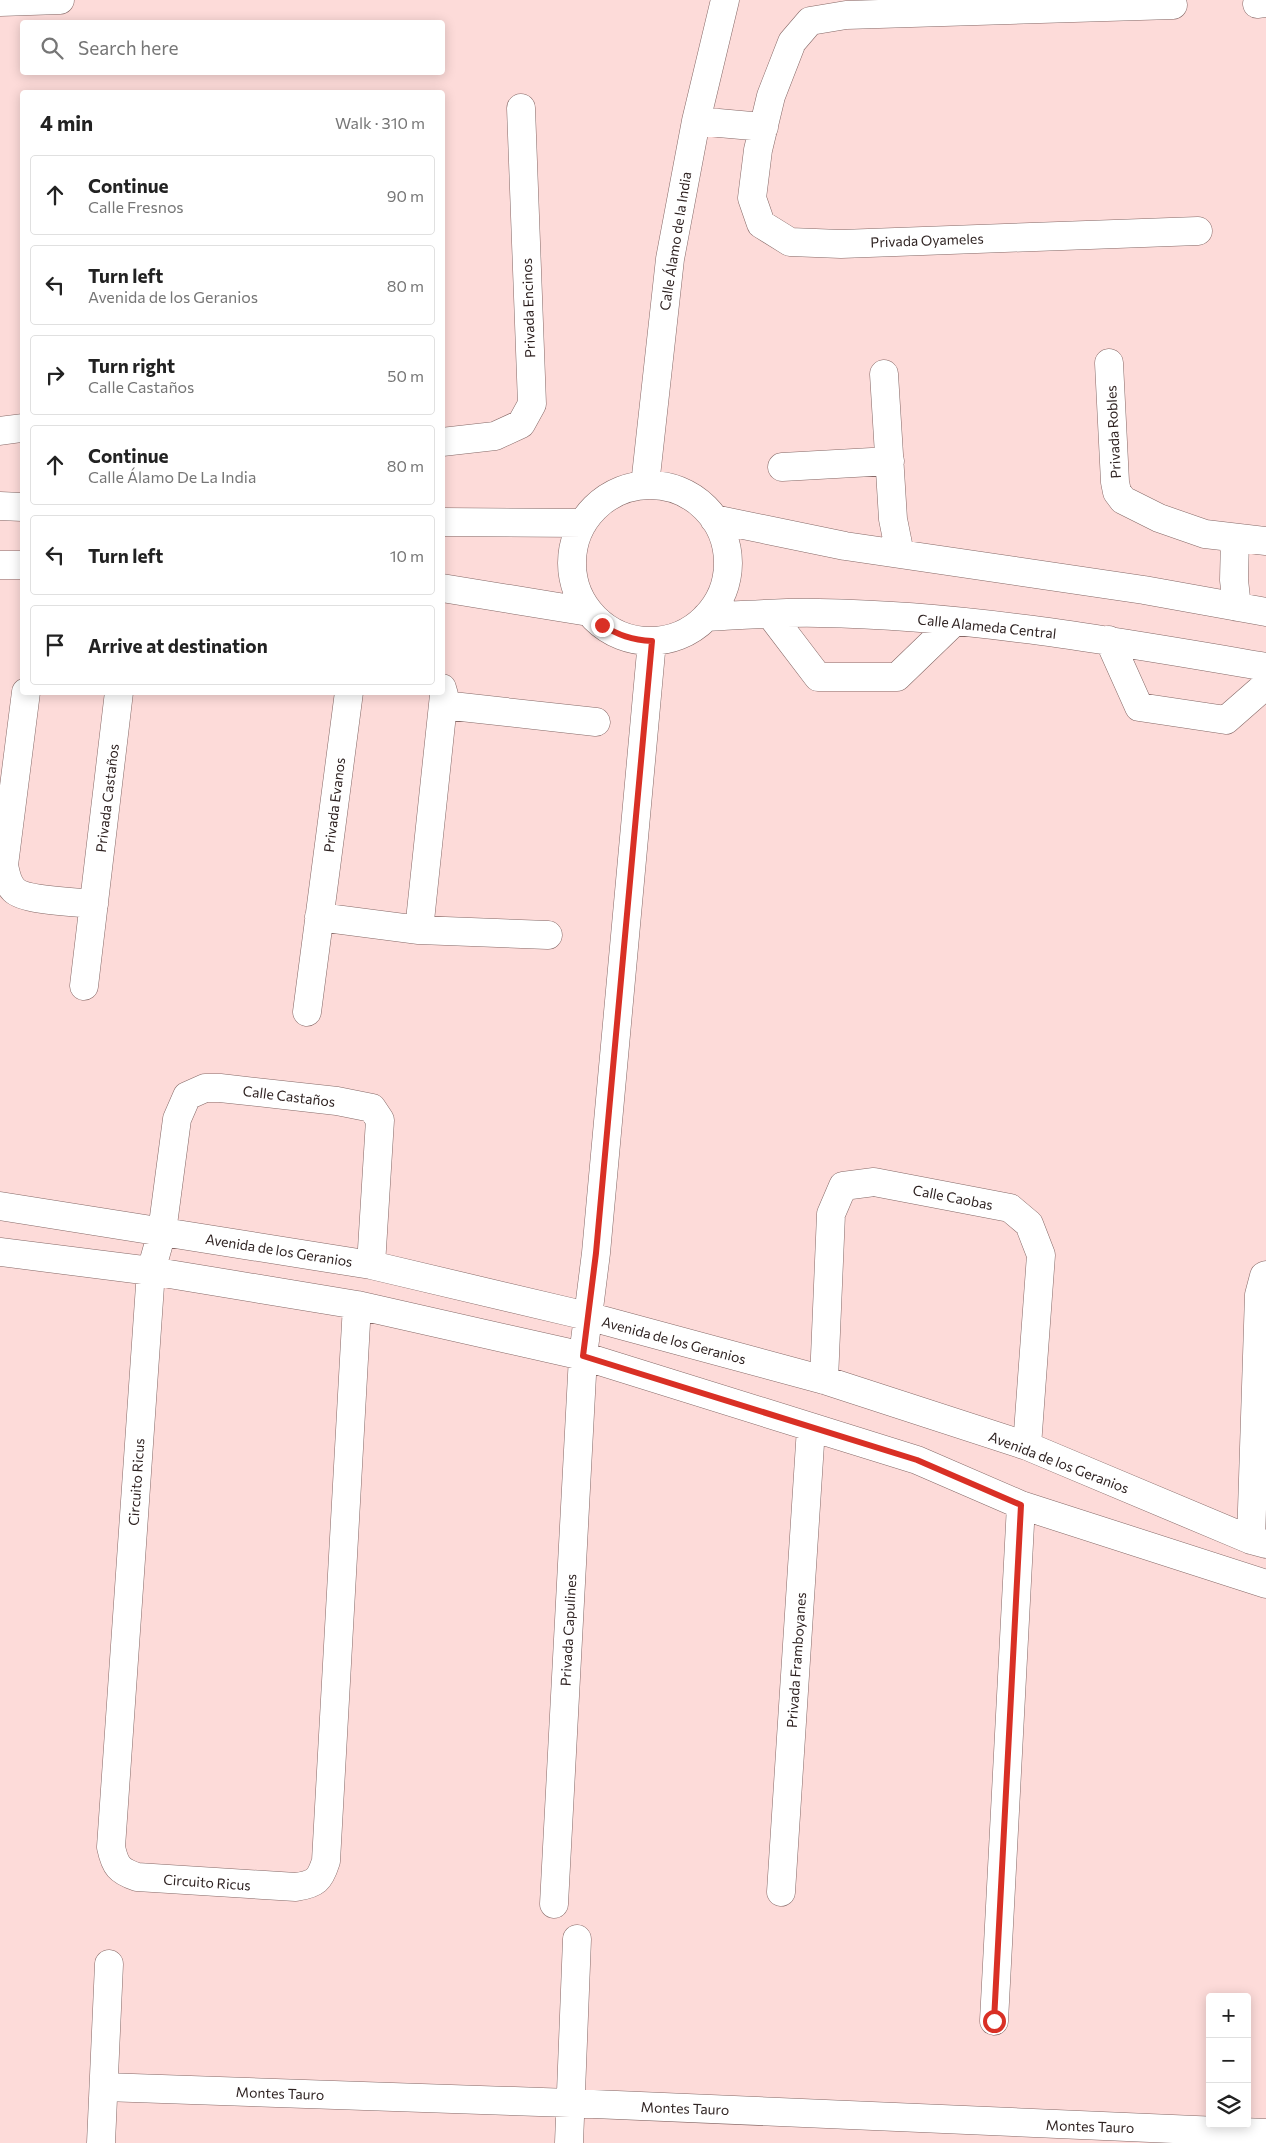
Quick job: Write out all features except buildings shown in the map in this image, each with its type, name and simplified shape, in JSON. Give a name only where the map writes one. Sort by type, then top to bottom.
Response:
[{"type":"street","points":[[0,2],[60,0]]},
{"type":"street","name":"Calle Álamo de la India","points":[[645,486],[670,259],[696,121],[725,0]]},
{"type":"street","name":"Privada Oyameles","points":[[1173,5],[846,15],[810,21],[792,42],[771,96],[752,198],[761,224],[790,242],[841,244],[1198,230]]},
{"type":"street","name":"Privada Encinos","points":[[445,442],[495,436],[521,424],[532,404],[521,108]]},
{"type":"street","points":[[696,121],[764,128]]},
{"type":"street","name":"Privada Robles","points":[[1109,363],[1115,482],[1117,492],[1123,500],[1159,518],[1205,534],[1266,542]]},
{"type":"street","points":[[884,374],[893,519],[900,554]]},
{"type":"street","points":[[0,431],[20,428]]},
{"type":"street","points":[[782,467],[890,461]]},
{"type":"street","points":[[645,486],[665,487],[684,493],[700,504],[714,519],[724,538],[728,558],[726,580],[719,600],[706,617],[690,630],[652,641],[634,640],[617,634],[602,625],[589,612],[579,596],[573,578],[572,559],[575,540],[583,523],[594,509],[609,497],[626,489],[645,486]]},
{"type":"street","points":[[0,506],[20,507]]},
{"type":"street","points":[[714,519],[845,546],[1144,590],[1266,612]]},
{"type":"street","points":[[445,522],[583,523]]},
{"type":"street","points":[[1235,538],[1234,580],[1236,607]]},
{"type":"street","points":[[0,565],[20,565]]},
{"type":"street","points":[[445,588],[589,612]]},
{"type":"street","name":"Calle Alameda Central","points":[[706,617],[819,613],[954,622],[1109,640],[1266,667]]},
{"type":"street","points":[[770,614],[818,677],[897,677],[954,622]]},
{"type":"street","points":[[1109,640],[1139,707],[1226,720],[1266,685]]},
{"type":"street","points":[[583,1356],[596,1253],[652,641]]},
{"type":"street","points":[[26,695],[4,865],[6,880],[15,892],[29,896],[94,904]]},
{"type":"street","name":"Privada Castaños","points":[[84,986],[119,695]]},
{"type":"street","name":"Privada Evanos","points":[[307,1012],[349,695]]},
{"type":"street","points":[[419,930],[442,696],[596,722]]},
{"type":"street","points":[[320,916],[419,930],[548,935]]},
{"type":"street","name":"Calle Castaños","points":[[162,1232],[178,1119],[187,1096],[205,1088],[220,1088],[337,1102],[372,1108],[380,1120],[371,1264]]},
{"type":"street","name":"Calle Caobas","points":[[824,1380],[831,1214],[843,1186],[874,1182],[1010,1208],[1029,1224],[1041,1255],[1027,1446]]},
{"type":"street","name":"Avenida de los Geranios","points":[[0,1206],[371,1264],[588,1316],[824,1380],[1027,1446],[1258,1542]]},
{"type":"street","name":"Circuito Ricus","points":[[162,1232],[151,1271],[111,1848],[114,1862],[124,1872],[137,1877],[296,1888],[311,1885],[322,1875],[326,1861],[357,1304]]},
{"type":"street","points":[[0,1252],[151,1271],[357,1304],[583,1356],[917,1460],[1021,1505],[1266,1584]]},
{"type":"street","points":[[1258,1542],[1259,1295],[1265,1276]]},
{"type":"street","name":"Privada Capulines","points":[[554,1904],[583,1356]]},
{"type":"street","name":"Privada Framboyanes","points":[[781,1892],[810,1428]]},
{"type":"street","points":[[994,2021],[1021,1505]]},
{"type":"street","points":[[569,2143],[577,1939]]},
{"type":"street","points":[[102,2143],[109,1964]]},
{"type":"street","name":"Montes Tauro","points":[[104,2087],[570,2103],[1266,2133]]},
{"type":"route","points":[[602,625],[617,634],[634,640],[652,641],[596,1253],[583,1356],[917,1460],[1021,1505],[994,2021]]}]
